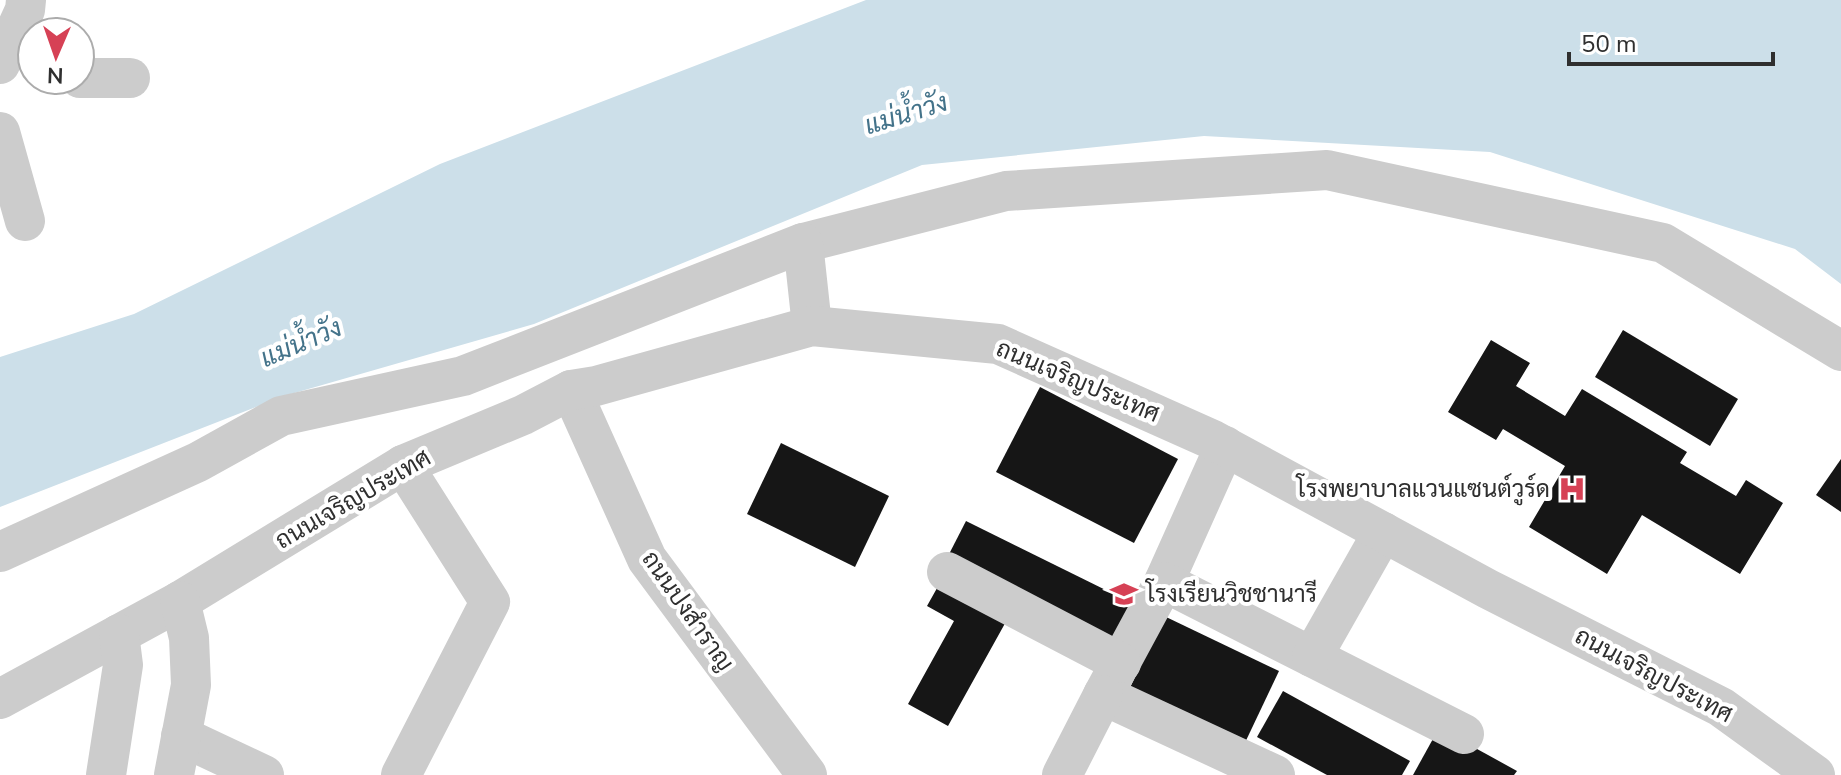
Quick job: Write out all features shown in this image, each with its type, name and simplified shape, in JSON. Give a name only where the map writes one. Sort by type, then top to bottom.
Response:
[{"type":"street","points":[[0,64],[25,10],[26,0]]},
{"type":"street","points":[[96,78],[130,78]]},
{"type":"street","points":[[0,132],[25,221]]},
{"type":"street","points":[[0,552],[198,462],[281,416],[463,376],[803,243],[1006,191],[1327,170],[1663,243],[1841,351]]},
{"type":"street","points":[[803,243],[812,326]]},
{"type":"street","name":"ถนนเจริญประเทศ","points":[[0,699],[180,601],[403,465],[523,415],[571,390],[596,386],[812,326],[998,344],[1225,446],[1488,589],[1721,707],[1815,775]]},
{"type":"street","name":"ถนนปงสำราญ","points":[[571,390],[647,559],[807,775]]},
{"type":"street","points":[[1062,775],[1164,582],[1225,446]]},
{"type":"street","points":[[401,775],[490,602],[403,465]]},
{"type":"street","points":[[1312,657],[1383,532]]},
{"type":"street","points":[[947,572],[1112,679],[1275,775]]},
{"type":"street","points":[[1164,582],[1464,734]]},
{"type":"street","points":[[174,775],[191,685],[189,638],[180,601]]},
{"type":"street","points":[[106,775],[123,665],[119,634]]},
{"type":"street","points":[[181,736],[264,775]]},
{"type":"water","name":"แม่น้ำวัง","points":[[866,0],[1841,0],[1841,284],[1795,249],[1490,152],[1204,136],[922,165],[534,324],[284,396],[0,507],[0,357],[134,314],[440,164]]},
{"type":"building","points":[[1623,330],[1738,399],[1710,446],[1595,377]]},
{"type":"building","name":"โรงพยาบาลแวนแซนต์วูร์ด","points":[[1491,340],[1530,363],[1516,386],[1565,416],[1582,389],[1687,452],[1680,463],[1736,496],[1746,480],[1783,503],[1740,574],[1642,515],[1607,574],[1529,527],[1565,466],[1503,429],[1496,440],[1448,412]]},
{"type":"building","points":[[1040,387],[1178,459],[1134,543],[996,472]]},
{"type":"building","points":[[781,443],[889,496],[855,567],[747,514]]},
{"type":"building","points":[[1841,459],[1841,512],[1816,495]]},
{"type":"building","points":[[966,521],[1132,603],[1112,642],[946,560]]},
{"type":"building","points":[[941,581],[1008,618],[948,726],[908,704],[954,621],[927,606]]},
{"type":"building","points":[[1164,616],[1279,671],[1242,749],[1127,694]]},
{"type":"building","points":[[1283,691],[1410,761],[1402,775],[1327,775],[1257,737]]},
{"type":"building","points":[[1439,728],[1517,771],[1514,775],[1413,775]]},
{"type":"place","name":"โรงพยาบาลแวนแซนต์วูร์ด","points":[[1572,489]]},
{"type":"place","name":"โรงเรียนวิชชานารี","points":[[1124,594]]}]
